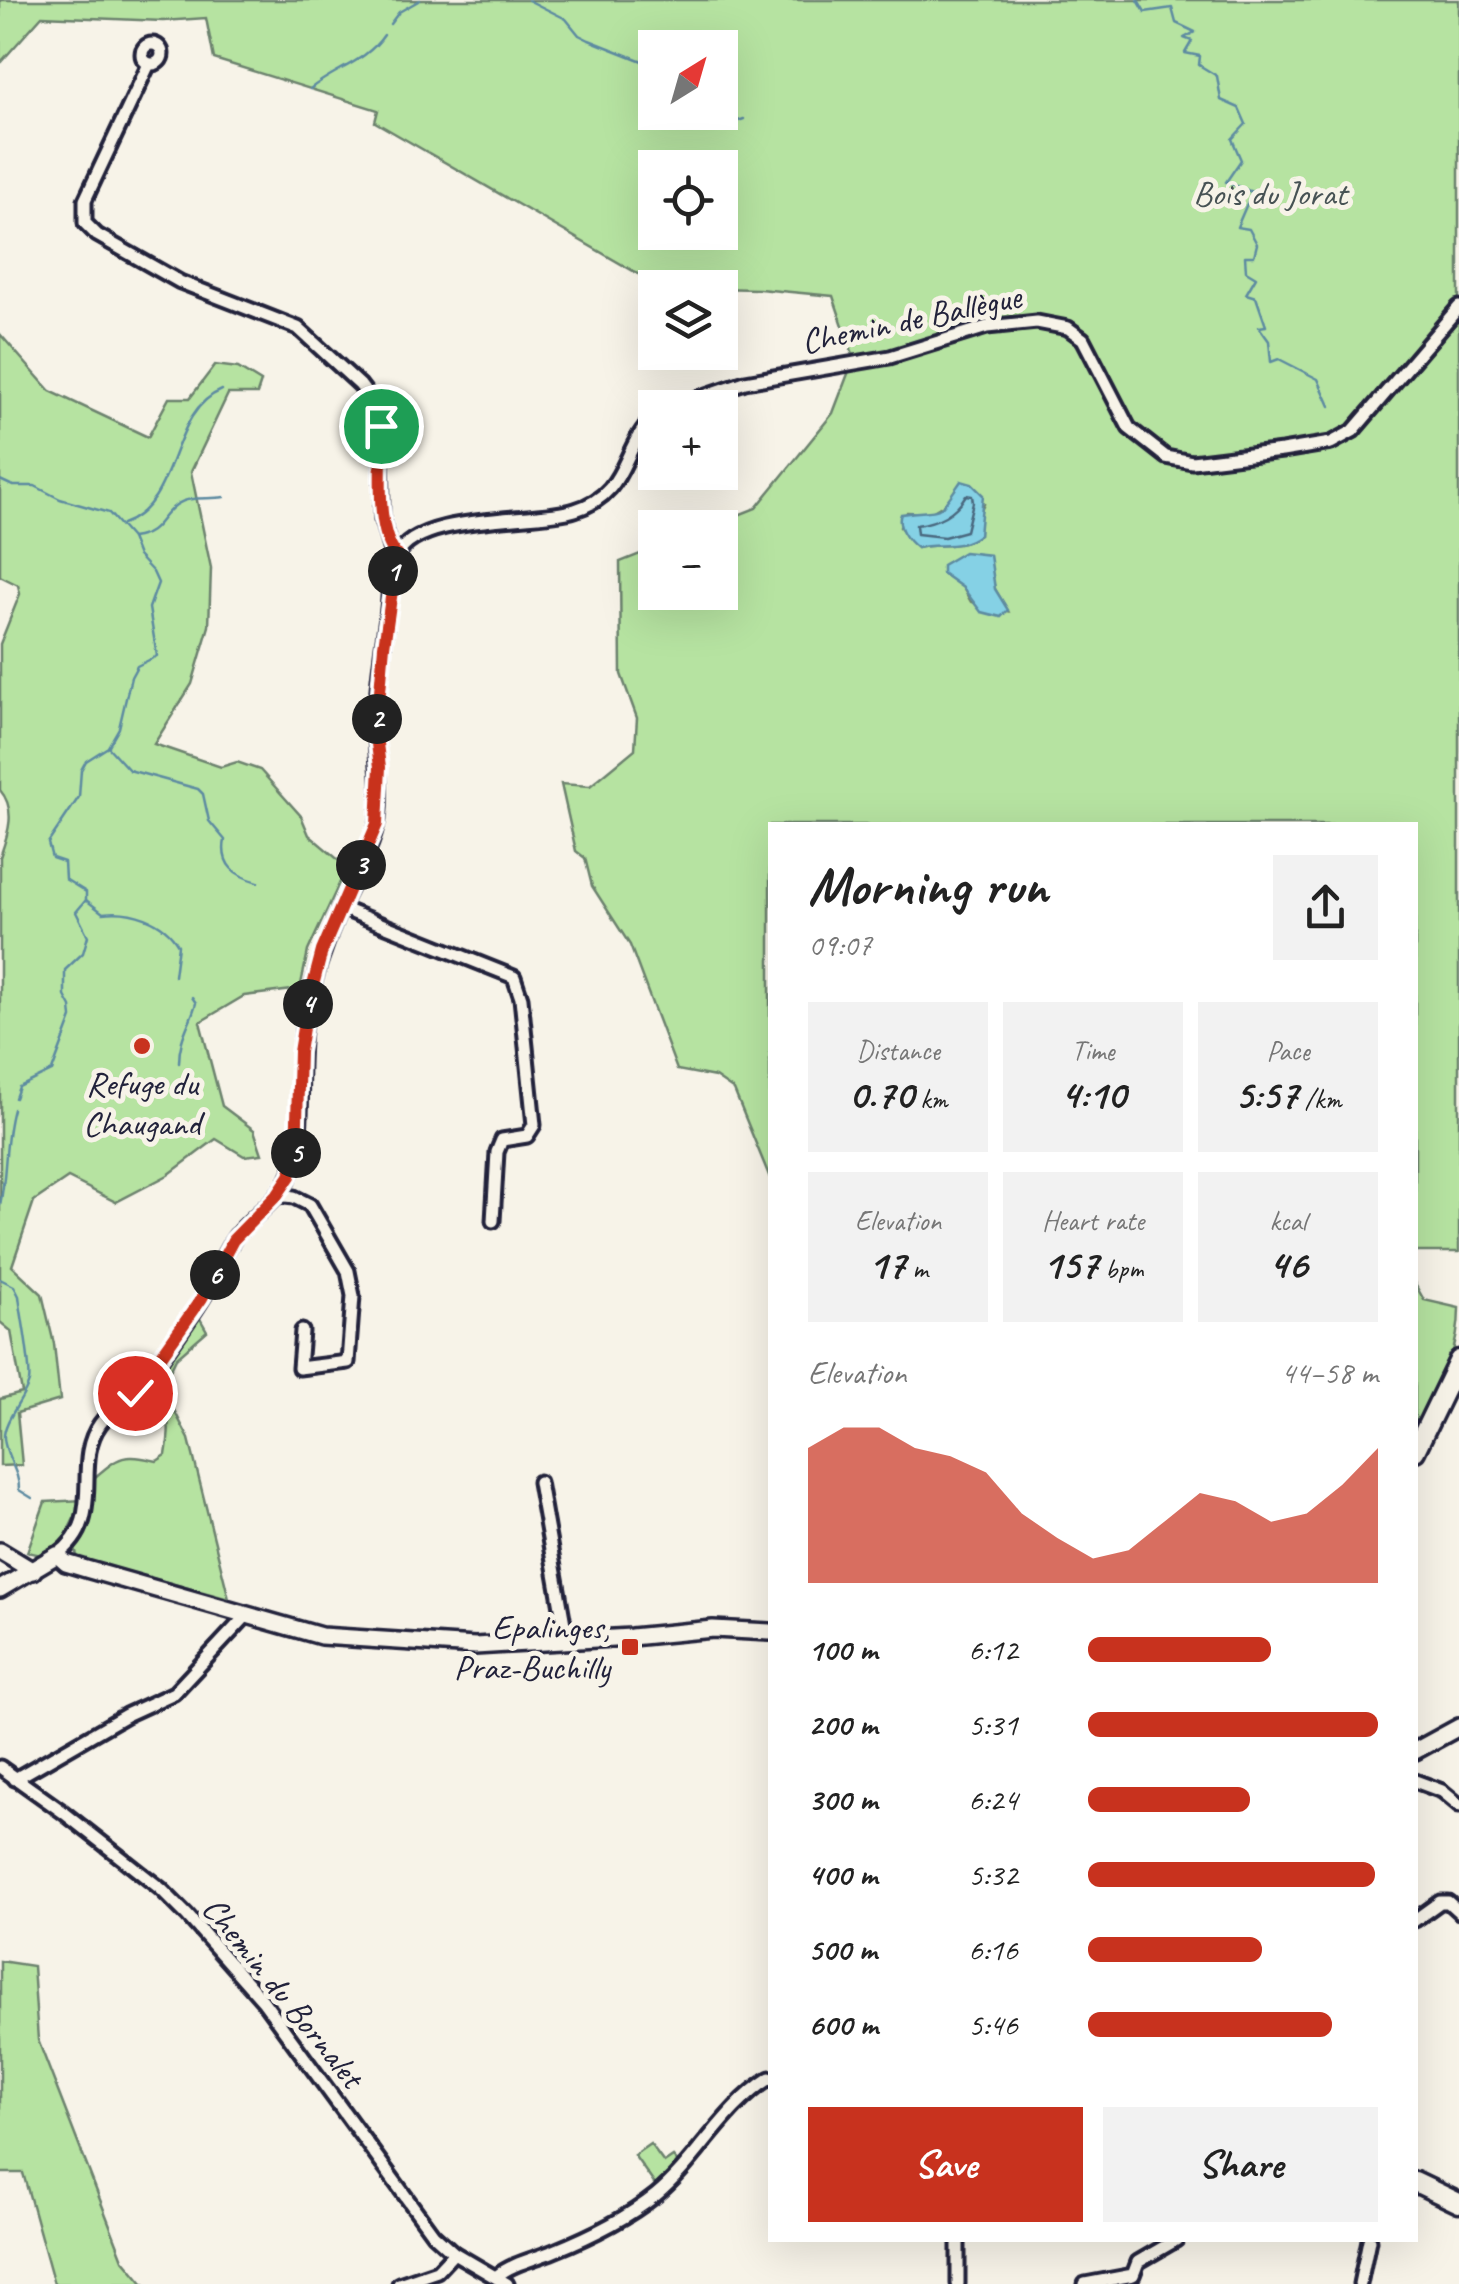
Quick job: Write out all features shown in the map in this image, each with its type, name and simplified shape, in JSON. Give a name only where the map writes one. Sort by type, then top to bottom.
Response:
[{"type":"main road","points":[[1418,1444],[1459,1360]]},
{"type":"main road","points":[[1418,2183],[1459,2203]]},
{"type":"street","points":[[149,64],[86,200],[85,222],[97,235],[180,282],[298,328],[360,385],[375,405],[381,426],[382,520],[390,548],[397,556]]},
{"type":"street","name":"Chemin de Ballègue","points":[[722,390],[746,382],[890,358],[988,327],[1049,323],[1068,328],[1083,339],[1129,428],[1155,449],[1178,461],[1228,458],[1331,443],[1352,430],[1459,307]]},
{"type":"street","points":[[0,1589],[58,1555],[75,1539],[85,1515],[95,1432],[152,1372],[202,1298],[233,1240],[290,1176],[296,1155],[299,1052],[305,1016],[322,951],[377,824],[380,767],[376,736],[397,556],[409,543],[446,527],[518,515],[556,515],[591,504],[612,490],[638,440]]},
{"type":"street","points":[[341,908],[514,977],[522,998],[534,1125],[527,1136],[502,1140],[497,1152],[493,1222]]},
{"type":"street","points":[[277,1195],[306,1202],[316,1212],[348,1271],[353,1296],[348,1362],[299,1368],[302,1330]]},
{"type":"street","points":[[538,1482],[567,1641]]},
{"type":"street","points":[[0,1552],[34,1571]]},
{"type":"street","points":[[58,1555],[76,1566],[321,1636],[475,1646],[713,1629],[768,1632]]},
{"type":"street","points":[[15,1779],[178,1690],[246,1616]]},
{"type":"street","points":[[1418,1750],[1459,1727]]},
{"type":"street","name":"Chemin du Bornalet","points":[[0,1767],[77,1823],[187,1915],[263,2001],[433,2234],[454,2253],[502,2280]]},
{"type":"street","points":[[1418,1782],[1442,1791],[1459,1805]]},
{"type":"street","points":[[1418,1918],[1440,1902],[1448,1902],[1459,1912]]},
{"type":"street","points":[[502,2280],[514,2265],[582,2240],[654,2196],[686,2166],[721,2121],[768,2080]]},
{"type":"street","points":[[958,2242],[958,2284]]},
{"type":"street","points":[[1085,2284],[1134,2272],[1138,2262],[1173,2242]]},
{"type":"street","points":[[1360,2284],[1369,2242]]},
{"type":"street","points":[[399,2284],[438,2271],[454,2253]]},
{"type":"green space","name":"Bois du Jorat","points":[[0,0],[1459,0],[1459,1252],[1418,1252],[1418,822],[768,822],[768,1173],[734,1090],[715,1077],[677,1070],[630,945],[592,886],[585,858],[576,851],[561,784],[590,786],[635,749],[637,718],[621,674],[620,562],[638,555],[638,610],[738,610],[738,515],[756,508],[833,413],[854,358],[833,296],[738,289],[738,270],[638,270],[638,274],[375,122],[378,110],[214,59],[206,18],[163,21],[42,16],[0,63]],"holes":[[[955,490],[984,504],[979,515],[979,535],[956,545],[917,548],[900,527],[907,512],[930,513],[953,499]],[[991,571],[995,589],[1008,611],[971,602],[963,588]]]},
{"type":"green space","points":[[0,334],[50,391],[148,437],[169,398],[190,398],[215,365],[238,368],[261,382],[257,394],[228,394],[191,472],[211,568],[209,626],[192,684],[154,744],[221,767],[237,762],[260,770],[301,816],[309,835],[347,867],[308,951],[300,989],[244,996],[200,1022],[222,1106],[254,1130],[262,1154],[244,1156],[216,1139],[168,1175],[116,1202],[68,1178],[34,1201],[12,1266],[42,1294],[54,1344],[60,1400],[17,1413],[22,1465],[0,1466],[0,1399],[22,1393],[11,1331],[0,1322],[0,857],[10,814],[0,790],[0,644],[20,594],[18,585],[0,576]]},
{"type":"green space","points":[[1418,1289],[1424,1300],[1459,1308],[1455,1342],[1439,1385],[1418,1424]]},
{"type":"green space","points":[[198,1315],[207,1331],[176,1358],[162,1387],[189,1439],[229,1599],[78,1558],[75,1550],[86,1531],[94,1478],[123,1458],[157,1461],[166,1455],[168,1419],[147,1390]]},
{"type":"green space","points":[[83,1500],[62,1543],[41,1555],[27,1552],[45,1502]]},
{"type":"green space","points":[[0,1961],[33,1966],[38,2040],[123,2259],[144,2284],[54,2284],[23,2173],[0,2173]]},
{"type":"green space","points":[[650,2144],[664,2163],[673,2157],[681,2166],[658,2189],[634,2155]]},
{"type":"water","points":[[961,481],[972,484],[983,495],[979,535],[956,545],[917,548],[903,532],[901,514],[937,510]]},
{"type":"water","points":[[964,552],[990,555],[995,589],[1008,610],[1001,617],[981,612],[963,588],[942,573],[942,565]]},
{"type":"waterway","points":[[390,24],[399,12],[420,0]]},
{"type":"waterway","points":[[528,0],[566,19],[579,35],[638,59]]},
{"type":"waterway","points":[[1138,0],[1145,12],[1172,8],[1176,23],[1195,32],[1184,38],[1192,41],[1185,53],[1200,56],[1199,65],[1217,76],[1221,100],[1239,108],[1246,124],[1232,139],[1241,160],[1226,182],[1252,192],[1237,227],[1249,229],[1257,244],[1254,256],[1245,256],[1246,271],[1256,277],[1246,294],[1256,297],[1266,326],[1259,327],[1269,341],[1271,362],[1279,359],[1318,379],[1330,406]]},
{"type":"waterway","points":[[310,89],[359,59],[384,35]]},
{"type":"waterway","points":[[738,121],[744,119]]},
{"type":"waterway","points":[[122,524],[141,513],[155,497],[191,417],[204,401],[222,390]]},
{"type":"waterway","points":[[0,480],[13,486],[35,486],[60,499],[109,513],[131,538],[138,556],[158,583],[149,608],[157,656],[137,666],[119,728],[108,747],[86,761],[81,770],[79,797],[48,843],[52,858],[64,862],[65,879],[86,892],[86,900],[76,912],[88,936],[83,953],[65,970],[65,996],[72,1018],[52,1071],[19,1087],[15,1098]]},
{"type":"waterway","points":[[131,538],[153,529],[181,502],[224,497]]},
{"type":"waterway","points":[[109,748],[129,770],[198,789],[203,794],[209,821],[225,840],[227,863],[243,877],[258,882]]},
{"type":"waterway","points":[[86,900],[103,913],[135,915],[164,929],[178,945],[174,976]]},
{"type":"waterway","points":[[179,1063],[196,1003],[192,997]]},
{"type":"waterway","points":[[0,1205],[13,1109]]},
{"type":"waterway","points":[[0,1279],[14,1286],[19,1296],[30,1375],[7,1425],[5,1445],[19,1490],[32,1498]]},
{"type":"place","name":"Refuge du Chaugand","points":[[142,1046]]},
{"type":"place","name":"Epalinges, Praz-Buchilly","points":[[630,1647]]},
{"type":"route","points":[[135,1393],[202,1298],[233,1240],[286,1183],[296,1155],[299,1052],[305,1016],[322,951],[372,840],[380,801],[376,736],[392,571],[397,556],[390,548],[382,520],[381,426]]}]
